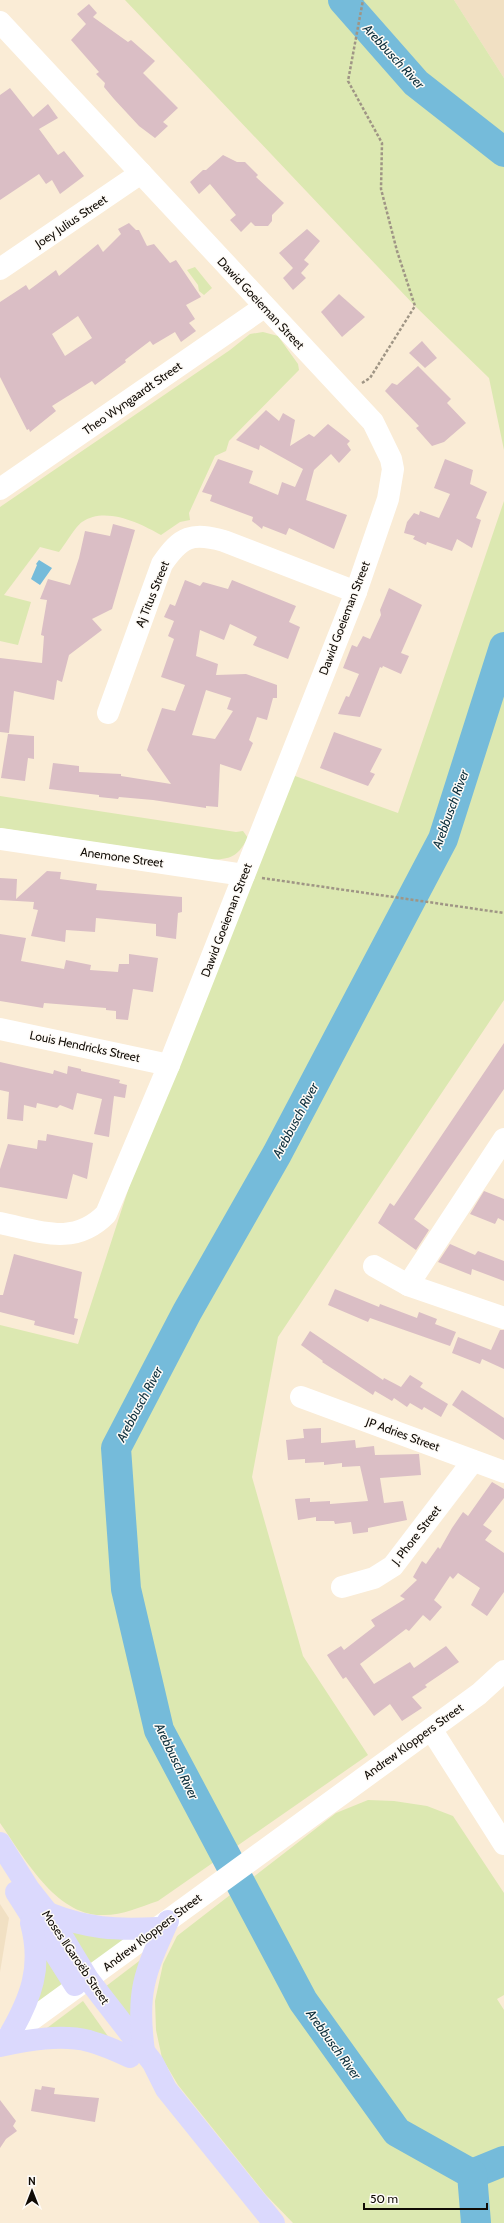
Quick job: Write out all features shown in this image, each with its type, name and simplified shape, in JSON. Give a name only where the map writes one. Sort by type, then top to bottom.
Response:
[{"type":"main road","name":"Moses ǁGaroëb Street","points":[[0,1843],[30,1889],[38,1913]]},
{"type":"main road","name":"Moses ǁGaroëb Street","points":[[0,1868],[38,1913],[83,1983],[137,2054],[141,2070],[166,2089],[274,2223]]},
{"type":"main road","points":[[38,1913],[94,1928],[118,1930],[163,1925],[142,1986],[141,2026],[137,2054],[89,2041],[66,2038],[3,2042],[26,2007],[34,1974],[35,1939],[38,1913]]},
{"type":"street","name":"Dawid Goeieman Street","points":[[0,1223],[62,1235],[75,1234],[99,1222],[106,1214],[169,1064],[356,592],[388,499],[393,469],[391,459],[372,422],[141,173],[3,30]]},
{"type":"street","name":"Joey Julius Street","points":[[0,269],[141,173]]},
{"type":"street","name":"Theo Wyngaardt Street","points":[[0,489],[264,307]]},
{"type":"street","name":"Aj Titus Street","points":[[108,713],[162,564],[171,550],[182,540],[195,536],[206,536],[224,541],[356,592]]},
{"type":"street","name":"Anemone Street","points":[[0,840],[244,875]]},
{"type":"street","name":"Louis Hendricks Street","points":[[0,1029],[169,1064]]},
{"type":"street","points":[[408,1285],[504,1139]]},
{"type":"street","points":[[374,1266],[408,1285],[504,1318]]},
{"type":"street","name":"JP Adries Street","points":[[301,1397],[504,1472]]},
{"type":"street","name":"J. Phore Street","points":[[342,1587],[374,1578],[393,1566],[473,1461]]},
{"type":"street","name":"Andrew Kloppers Street","points":[[3,2042],[207,1891],[479,1694],[504,1670]]},
{"type":"street","points":[[431,1729],[504,1844]]},
{"type":"path","points":[[346,394],[370,378],[415,306],[397,251],[381,189],[382,143],[348,80],[362,0]]},
{"type":"path","points":[[244,875],[504,913]]},
{"type":"shaded area","points":[[454,0],[504,0],[504,78]]},
{"type":"shaded area","points":[[0,1904],[9,1918],[0,1972]]},
{"type":"green space","points":[[125,0],[454,0],[504,78],[504,450],[489,378],[415,306]]},
{"type":"green space","points":[[195,267],[212,288],[204,295],[199,291],[198,285],[187,270]]},
{"type":"green space","points":[[263,332],[278,336],[298,364],[299,370],[229,441],[226,451],[215,456],[189,513],[190,520],[180,522],[161,535],[133,521],[122,518],[112,516],[91,517],[82,522],[76,528],[59,552],[40,547],[4,595],[31,602],[18,645],[0,641],[0,507],[230,350],[250,334]]},
{"type":"green space","points":[[504,501],[504,1000],[278,1337],[252,1477],[303,1656],[368,1755],[158,1901],[118,1914],[104,1915],[87,1913],[71,1906],[56,1896],[31,1868],[0,1823],[0,1325],[78,1344],[169,1064],[284,772],[398,813]]},
{"type":"green space","points":[[0,796],[236,832],[243,831],[248,838],[241,849],[234,855],[213,860],[0,828]]},
{"type":"green space","points":[[368,1800],[394,1801],[427,1806],[453,1816],[504,1893],[504,1995],[497,1999],[504,2010],[504,2223],[293,2223],[266,2195],[178,2085],[162,2058],[156,2030],[155,2001],[163,1964],[177,1936],[336,1813]]},
{"type":"green space","points":[[65,1924],[136,1933],[90,1965]]},
{"type":"green space","points":[[41,1949],[68,1982],[29,2010]]},
{"type":"green space","points":[[147,1955],[136,2031],[105,1987]]},
{"type":"green space","points":[[83,2001],[112,2042],[39,2034]]},
{"type":"water","points":[[39,560],[52,568],[40,585],[31,579],[37,565],[36,564]]},
{"type":"building","points":[[89,4],[97,13],[93,17],[128,42],[131,40],[155,61],[143,73],[178,108],[163,122],[168,126],[155,138],[139,126],[114,99],[104,87],[105,83],[96,74],[99,72],[71,40],[86,24],[77,14]]},
{"type":"building","points":[[10,88],[33,117],[48,104],[58,118],[39,129],[58,155],[64,151],[84,176],[60,194],[52,180],[46,184],[39,174],[0,200],[0,95]]},
{"type":"building","points":[[223,155],[237,162],[245,162],[258,175],[256,177],[284,203],[272,215],[272,221],[268,226],[255,226],[251,222],[241,232],[230,220],[236,215],[210,184],[199,194],[190,182]]},
{"type":"building","points":[[129,223],[136,230],[139,230],[147,246],[154,244],[170,263],[176,260],[201,297],[186,305],[195,319],[189,323],[196,331],[181,342],[175,332],[153,345],[150,341],[125,360],[126,362],[95,385],[92,381],[52,406],[56,411],[30,432],[29,429],[27,430],[0,377],[0,302],[26,285],[29,290],[56,270],[59,276],[98,244],[103,252],[121,234],[118,229]],"holes":[[[78,316],[92,338],[65,356],[52,334]]]},
{"type":"building","points":[[307,229],[320,241],[304,260],[309,264],[301,273],[306,278],[293,290],[283,278],[293,268],[279,253]]},
{"type":"building","points":[[339,294],[365,317],[342,337],[321,312]]},
{"type":"building","points":[[422,341],[437,358],[425,368],[409,353]]},
{"type":"building","points":[[418,366],[451,399],[447,403],[466,423],[444,442],[432,446],[416,428],[419,426],[385,391],[392,383],[397,385]]},
{"type":"building","points":[[266,410],[279,421],[283,413],[295,420],[290,446],[309,434],[314,437],[328,424],[350,441],[347,444],[351,450],[339,463],[331,454],[314,470],[306,500],[347,515],[334,549],[289,528],[286,535],[263,526],[262,529],[252,521],[253,517],[210,501],[212,495],[202,492],[218,459],[253,471],[249,483],[278,495],[282,482],[295,487],[303,469],[260,445],[259,450],[236,440]]},
{"type":"building","points":[[445,459],[473,470],[470,484],[487,492],[476,518],[481,520],[472,548],[457,539],[452,551],[427,542],[426,545],[413,539],[415,536],[404,533],[407,522],[414,513],[419,515],[420,511],[439,518],[450,494],[434,488]]},
{"type":"building","points":[[113,524],[135,530],[112,609],[92,619],[102,630],[69,655],[62,682],[57,680],[54,700],[14,691],[9,733],[0,732],[0,658],[42,663],[44,636],[41,635],[47,600],[40,599],[48,579],[70,585],[79,558],[85,531],[110,536]]},
{"type":"building","points":[[185,580],[200,586],[203,582],[228,589],[232,580],[296,606],[289,622],[300,627],[288,659],[253,645],[257,637],[230,624],[224,640],[200,630],[196,656],[218,664],[216,675],[246,674],[277,685],[277,698],[273,698],[267,720],[257,717],[249,740],[253,743],[241,771],[220,764],[218,807],[206,806],[206,808],[153,800],[99,797],[99,795],[49,789],[53,763],[79,766],[79,772],[121,774],[121,776],[171,784],[147,750],[162,708],[175,711],[185,685],[161,677],[174,639],[168,636],[174,621],[164,617],[170,604],[175,606]],"holes":[[[206,690],[231,698],[227,709],[233,711],[215,739],[192,735]]]},
{"type":"building","points":[[389,588],[422,605],[401,653],[409,656],[401,674],[383,666],[382,668],[380,667],[360,717],[338,714],[346,696],[349,697],[359,674],[343,668],[352,645],[357,647],[363,636],[370,639],[381,615],[380,610]]},
{"type":"building","points":[[334,732],[382,749],[370,772],[375,774],[368,786],[320,768]]},
{"type":"building","points":[[8,734],[34,736],[34,759],[28,758],[25,781],[1,778]]},
{"type":"building","points":[[47,871],[61,872],[60,879],[97,884],[96,890],[182,897],[182,912],[178,913],[176,939],[156,936],[156,924],[96,918],[95,932],[66,930],[65,942],[31,936],[38,910],[33,909],[34,902],[0,900],[0,878],[17,879],[16,899]]},
{"type":"building","points":[[0,934],[26,938],[21,961],[64,969],[66,960],[91,965],[90,970],[118,972],[119,964],[129,964],[129,954],[158,958],[153,992],[133,989],[128,1020],[116,1019],[116,1011],[106,1010],[106,1008],[44,1003],[43,1008],[0,1001]]},
{"type":"building","points":[[504,1043],[504,1089],[414,1219],[429,1230],[416,1250],[378,1223],[390,1203],[394,1206]]},
{"type":"building","points":[[0,1062],[53,1074],[54,1070],[67,1074],[68,1066],[81,1069],[81,1071],[120,1080],[119,1083],[127,1085],[125,1098],[114,1096],[109,1137],[94,1134],[102,1099],[77,1093],[73,1110],[60,1105],[57,1108],[37,1103],[36,1108],[24,1105],[23,1121],[7,1119],[9,1092],[0,1090]]},
{"type":"building","points":[[47,1134],[93,1143],[87,1179],[73,1174],[67,1199],[0,1187],[0,1169],[8,1144],[37,1149],[38,1140],[46,1141]]},
{"type":"building","points":[[484,1191],[504,1199],[504,1221],[498,1218],[495,1224],[470,1214]]},
{"type":"building","points":[[450,1244],[475,1255],[478,1251],[504,1261],[504,1281],[472,1269],[471,1275],[438,1262]]},
{"type":"building","points":[[14,1254],[82,1272],[74,1318],[78,1319],[74,1335],[34,1325],[35,1321],[0,1312],[0,1295],[3,1295]]},
{"type":"building","points":[[335,1289],[379,1307],[380,1304],[417,1318],[419,1312],[437,1319],[435,1324],[456,1332],[450,1346],[370,1318],[368,1322],[328,1305]]},
{"type":"building","points":[[500,1330],[504,1330],[504,1369],[482,1359],[480,1364],[452,1353],[458,1337],[491,1350]]},
{"type":"building","points":[[310,1331],[383,1380],[384,1378],[401,1387],[410,1375],[423,1383],[420,1387],[448,1404],[441,1417],[424,1407],[422,1410],[410,1403],[407,1407],[394,1398],[392,1401],[375,1391],[373,1395],[322,1362],[323,1361],[301,1345]]},
{"type":"building","points":[[462,1390],[504,1418],[504,1440],[452,1405]]},
{"type":"building","points":[[321,1428],[321,1443],[355,1440],[356,1448],[374,1446],[375,1455],[419,1454],[421,1475],[380,1478],[384,1503],[403,1501],[407,1520],[368,1528],[368,1532],[353,1534],[351,1522],[335,1524],[334,1521],[316,1521],[316,1517],[298,1520],[295,1499],[310,1498],[310,1502],[330,1501],[330,1504],[368,1501],[360,1466],[342,1467],[342,1463],[324,1465],[324,1462],[305,1463],[305,1459],[288,1460],[286,1440],[304,1438],[303,1429]]},
{"type":"building","points":[[492,1482],[504,1489],[504,1498],[483,1525],[492,1531],[485,1540],[504,1553],[504,1592],[487,1616],[471,1605],[480,1588],[458,1573],[453,1579],[450,1576],[434,1600],[442,1607],[430,1621],[423,1615],[409,1631],[406,1629],[360,1664],[374,1684],[410,1662],[414,1668],[446,1646],[459,1662],[425,1685],[427,1687],[412,1697],[422,1708],[402,1721],[390,1704],[374,1716],[346,1677],[343,1679],[327,1655],[341,1646],[344,1650],[375,1626],[371,1620],[405,1599],[400,1596],[417,1580],[413,1577],[422,1561],[426,1564],[438,1547],[440,1549],[463,1512],[468,1516]]},
{"type":"building","points":[[42,2086],[55,2088],[54,2094],[99,2098],[95,2122],[31,2111],[35,2089],[41,2090]]},
{"type":"building","points":[[0,2100],[16,2121],[13,2126],[17,2131],[6,2139],[0,2148]]},
{"type":"waterway","name":"Arebbusch River","points":[[343,0],[416,83],[504,152]]},
{"type":"waterway","name":"Arebbusch River","points":[[476,2223],[472,2174],[397,2132],[303,2001],[159,1730],[126,1589],[116,1448],[187,1312],[277,1154],[443,839],[504,647]]},
{"type":"waterway","points":[[472,2174],[504,2161]]}]
